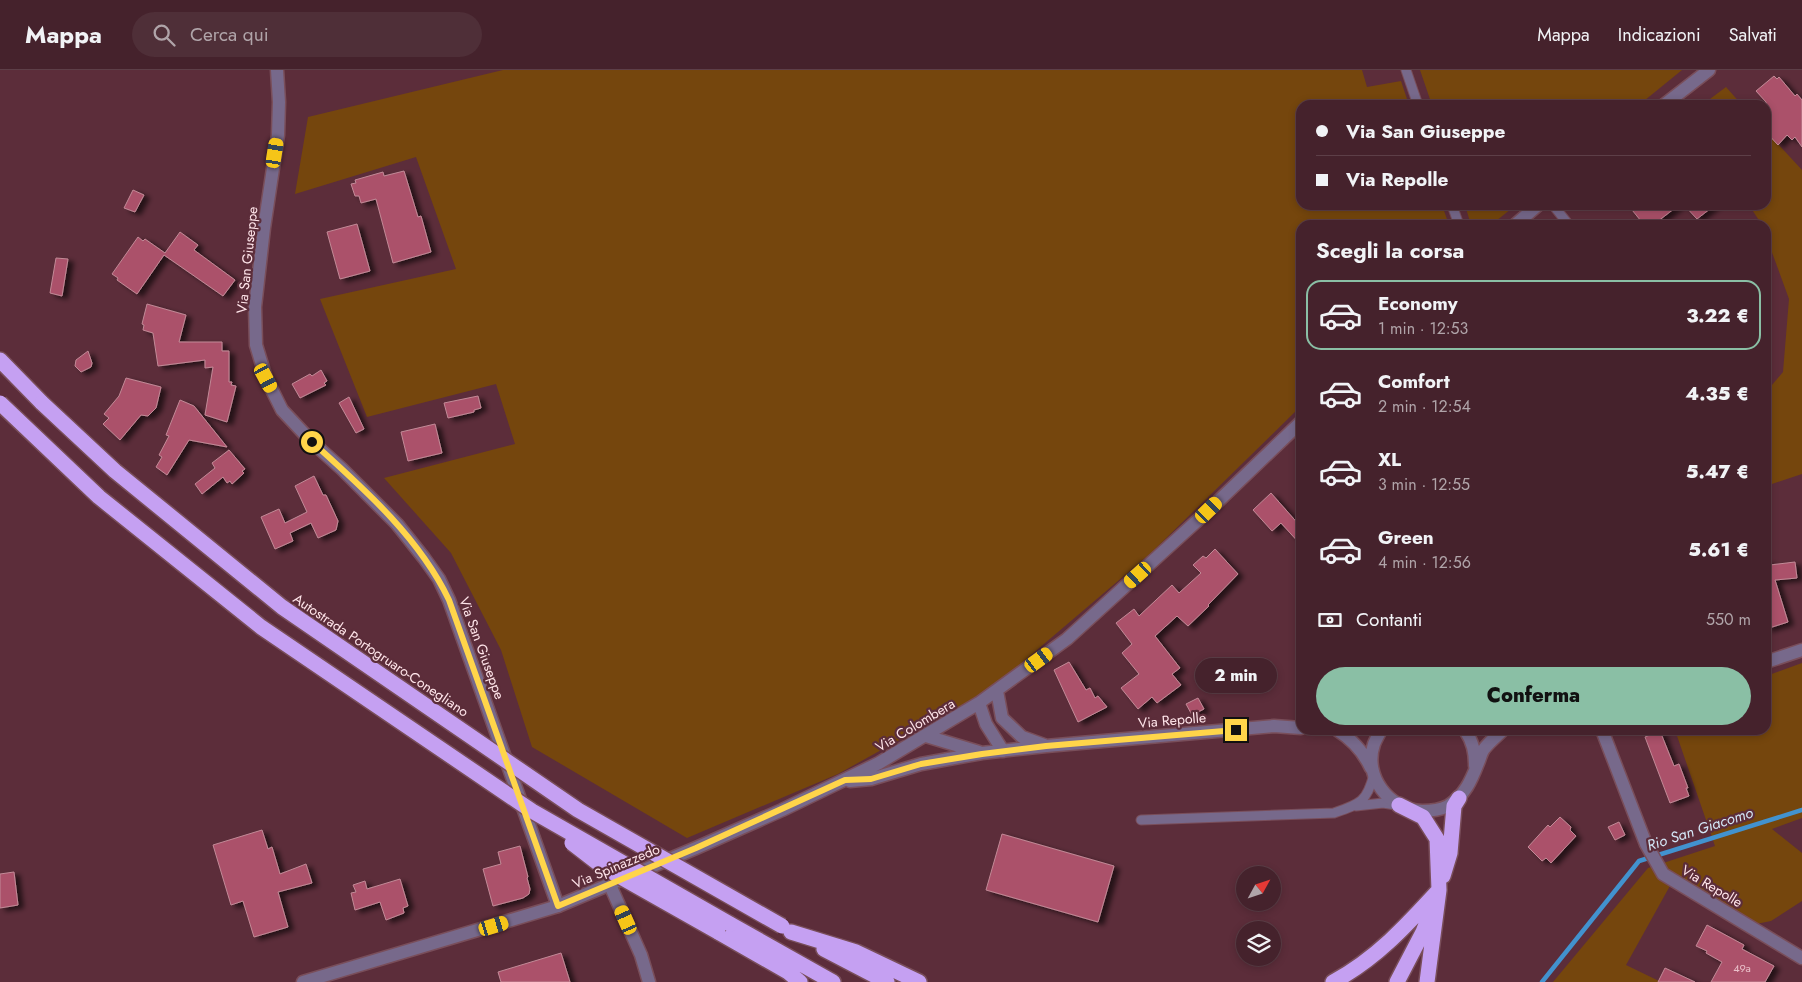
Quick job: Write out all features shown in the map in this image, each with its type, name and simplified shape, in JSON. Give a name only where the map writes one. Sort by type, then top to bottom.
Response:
[{"type":"highway","name":"Autostrada Portogruaro-Conegliano","points":[[0,360],[42,403],[115,471],[282,607],[578,810],[787,929],[888,982]]},
{"type":"highway","points":[[0,403],[99,497],[261,627],[532,811],[603,867],[833,982]]},
{"type":"highway","points":[[1397,982],[1423,932],[1439,890],[1450,853],[1454,806],[1459,798]]},
{"type":"highway","points":[[1399,805],[1423,817],[1437,839],[1439,890],[1427,982]]},
{"type":"highway","points":[[1333,982],[1347,975],[1390,942],[1439,890]]},
{"type":"highway","points":[[724,928],[800,982]]},
{"type":"highway","points":[[787,929],[856,952],[919,982]]},
{"type":"street","name":"Via San Giuseppe","points":[[277,70],[279,102],[278,135],[264,228],[255,307],[256,345],[266,378],[282,410],[312,442],[397,524],[439,579],[449,600],[558,906]]},
{"type":"street","points":[[1670,100],[1709,70]]},
{"type":"street","points":[[1521,220],[1532,210]]},
{"type":"street","points":[[997,691],[1068,639],[1209,510],[1296,427]]},
{"type":"street","points":[[1771,660],[1802,650]]},
{"type":"street","name":"Via Colombera","points":[[845,780],[926,736],[997,691]]},
{"type":"street","name":"Via Repolle","points":[[997,691],[1002,718],[1022,737],[1046,746]]},
{"type":"street","points":[[979,703],[986,724],[1003,751]]},
{"type":"street","name":"Via Repolle","points":[[845,780],[871,779],[921,764],[1046,746],[1274,726],[1296,728]]},
{"type":"street","points":[[1345,735],[1351,739],[1366,756],[1379,786],[1388,797],[1399,805],[1414,811],[1430,811],[1446,807],[1459,798],[1469,785],[1484,749],[1498,735]]},
{"type":"street","points":[[1374,774],[1372,759],[1374,744],[1378,735]]},
{"type":"street","points":[[1469,735],[1475,754],[1474,770],[1469,785]]},
{"type":"street","name":"Via Repolle","points":[[1604,735],[1646,844],[1663,874],[1802,958]]},
{"type":"street","name":"Via Repolle","points":[[926,736],[982,754]]},
{"type":"street","name":"Via Spinazzedo","points":[[304,982],[558,906],[696,848],[845,780]]},
{"type":"street","points":[[610,885],[641,955],[649,982]]},
{"type":"lane","points":[[1406,70],[1416,100]]},
{"type":"lane","points":[[1557,210],[1565,220]]},
{"type":"lane","points":[[1356,806],[1370,791],[1374,774]]},
{"type":"lane","points":[[1141,820],[1334,813],[1356,806],[1383,803],[1399,805]]},
{"type":"shaded area","points":[[503,70],[1362,70],[1367,87],[1401,81],[1407,100],[1296,100],[1296,210],[1444,210],[1447,220],[1296,220],[1296,411],[1152,552],[991,689],[838,774],[687,838],[532,747],[501,650],[451,553],[384,478],[515,444],[496,384],[367,417],[320,299],[456,269],[416,157],[295,194],[308,117]]},
{"type":"shaded area","points":[[1420,70],[1682,70],[1645,100],[1430,100]]},
{"type":"shaded area","points":[[1726,87],[1738,100],[1709,100]]},
{"type":"shaded area","points":[[1771,136],[1802,170],[1802,474],[1771,484],[1771,386],[1783,372],[1789,299],[1771,250],[1771,220],[1759,220],[1752,210],[1771,210]]},
{"type":"shaded area","points":[[1466,210],[1510,210],[1497,220],[1470,220]]},
{"type":"shaded area","points":[[1802,663],[1802,818],[1772,829],[1802,853],[1802,901],[1771,921],[1756,924],[1676,875],[1626,965],[1661,982],[1553,982],[1648,868],[1715,846],[1677,735],[1771,735],[1771,674]]},
{"type":"building","points":[[1774,76],[1777,79],[1779,77],[1795,96],[1797,94],[1802,100],[1802,147],[1795,137],[1792,140],[1787,135],[1778,145],[1771,137],[1771,100],[1764,100],[1756,91]]},
{"type":"building","points":[[404,171],[418,217],[421,216],[431,252],[393,263],[376,199],[361,203],[359,196],[355,196],[351,184],[356,183],[355,180],[383,172],[384,176]]},
{"type":"building","points":[[133,190],[144,195],[135,212],[124,208]]},
{"type":"building","points":[[1632,210],[1672,210],[1660,220],[1640,220]]},
{"type":"building","points":[[1689,210],[1709,210],[1697,219]]},
{"type":"building","points":[[357,224],[370,271],[340,279],[327,232]]},
{"type":"building","points":[[180,232],[198,245],[194,250],[235,280],[223,296],[164,255],[137,294],[117,280],[118,278],[112,274],[138,237],[143,241],[145,239],[165,253]]},
{"type":"building","points":[[56,258],[68,259],[62,296],[50,293]]},
{"type":"building","points":[[147,304],[186,315],[179,342],[222,342],[222,351],[229,351],[229,382],[232,382],[231,385],[236,386],[227,422],[205,415],[213,367],[205,368],[205,360],[158,366],[153,333],[143,330],[144,325],[142,324]]},
{"type":"building","points":[[88,351],[92,363],[91,367],[81,372],[75,366],[76,360]]},
{"type":"building","points":[[321,370],[327,381],[324,383],[326,385],[300,398],[292,384]]},
{"type":"building","points":[[126,378],[161,387],[156,408],[148,416],[141,415],[120,440],[103,424],[109,418],[104,414],[119,396]]},
{"type":"building","points":[[478,396],[481,408],[474,410],[474,412],[448,418],[444,403]]},
{"type":"building","points":[[349,397],[364,429],[356,433],[339,403]]},
{"type":"building","points":[[180,400],[194,406],[227,447],[189,440],[167,475],[156,467],[162,457],[159,455],[169,436],[166,435]]},
{"type":"building","points":[[435,424],[442,453],[408,461],[401,432]]},
{"type":"building","points":[[229,450],[245,469],[242,471],[244,473],[232,484],[230,481],[227,483],[223,477],[202,494],[195,484],[215,468],[212,463]]},
{"type":"building","points":[[314,476],[323,495],[326,495],[338,521],[336,530],[318,538],[311,523],[290,533],[293,541],[275,549],[261,517],[279,509],[285,523],[307,512],[295,486]]},
{"type":"building","points":[[1271,493],[1296,521],[1296,540],[1281,523],[1272,531],[1253,510]]},
{"type":"building","points":[[1215,549],[1238,574],[1188,626],[1177,616],[1155,636],[1180,668],[1172,674],[1181,685],[1157,703],[1152,697],[1138,709],[1121,688],[1139,674],[1122,653],[1132,644],[1116,623],[1134,609],[1139,616],[1172,585],[1179,593],[1201,573],[1193,565],[1203,556],[1206,558]]},
{"type":"building","points":[[1795,562],[1797,578],[1775,580],[1788,622],[1771,627],[1771,565]]},
{"type":"building","points":[[1069,662],[1086,690],[1090,688],[1095,698],[1098,696],[1107,707],[1078,722],[1054,670]]},
{"type":"building","points":[[1198,698],[1204,709],[1192,715],[1186,704]]},
{"type":"building","points":[[1662,735],[1674,766],[1679,764],[1689,796],[1670,803],[1645,737]]},
{"type":"building","points":[[1560,817],[1571,827],[1570,830],[1576,836],[1551,863],[1546,858],[1542,861],[1528,847],[1548,825],[1550,827]]},
{"type":"building","points":[[1619,822],[1625,835],[1615,840],[1608,827]]},
{"type":"building","points":[[262,830],[268,849],[272,847],[280,874],[306,864],[312,883],[278,892],[288,927],[254,937],[243,901],[231,905],[213,845]]},
{"type":"building","points":[[1002,834],[1114,866],[1098,922],[986,890]]},
{"type":"building","points":[[520,846],[528,877],[529,894],[523,898],[493,906],[483,869],[501,864],[498,852]]},
{"type":"building","points":[[14,872],[18,905],[0,908],[0,874]]},
{"type":"building","points":[[400,879],[408,906],[403,908],[404,913],[386,920],[380,902],[355,910],[351,893],[356,892],[353,885],[365,881],[367,889]]},
{"type":"building","points":[[1707,925],[1744,945],[1742,949],[1774,966],[1765,982],[1711,982],[1722,962],[1706,953],[1707,951],[1696,946]]},
{"type":"building","points":[[561,953],[570,982],[501,982],[498,972]]},
{"type":"building","points":[[1665,968],[1695,982],[1658,982]]},
{"type":"waterway","name":"Rio San Giacomo","points":[[1542,982],[1639,861],[1802,810]]},
{"type":"route","points":[[312,442],[397,524],[439,579],[449,600],[558,906],[696,848],[845,780],[871,779],[921,764],[982,754],[1046,746],[1236,730]]}]
